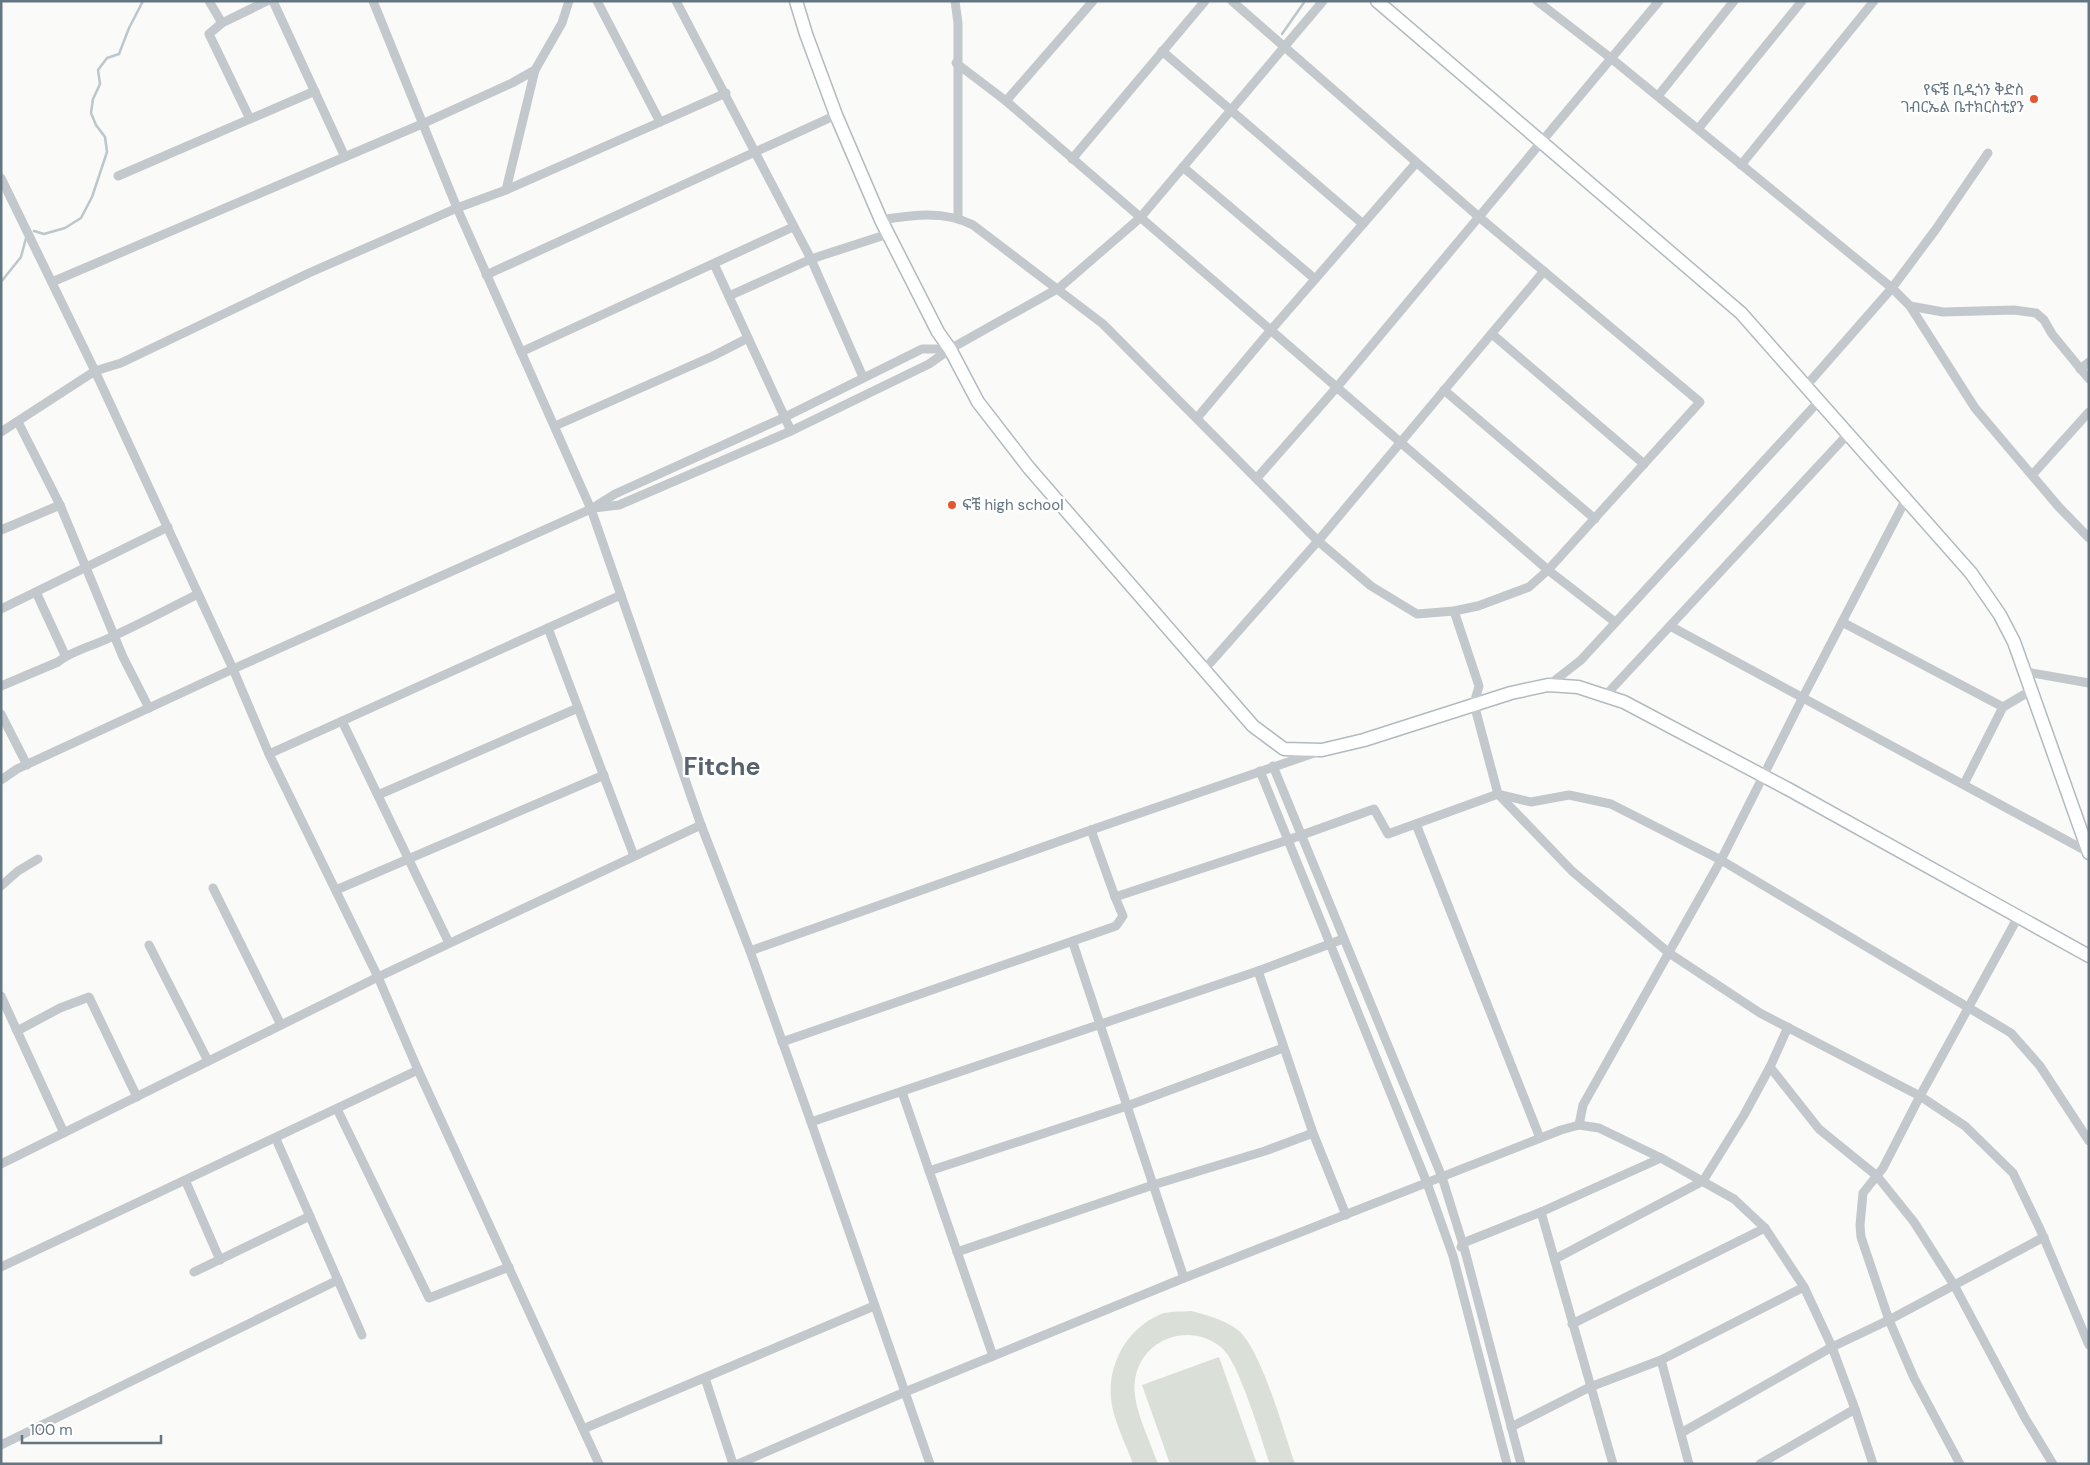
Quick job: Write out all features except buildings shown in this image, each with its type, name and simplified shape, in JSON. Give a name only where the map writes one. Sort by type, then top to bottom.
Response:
[{"type":"street","points":[[209,1],[222,23]]},
{"type":"street","points":[[250,120],[209,34],[222,23],[267,1]]},
{"type":"street","points":[[273,1],[345,157]]},
{"type":"street","points":[[373,1],[457,208],[591,508],[701,824],[750,952],[811,1122],[930,1464]]},
{"type":"street","points":[[506,190],[534,70],[562,23],[569,1]]},
{"type":"street","points":[[597,1],[660,122]]},
{"type":"street","points":[[676,1],[726,92],[811,259],[863,377]]},
{"type":"street","points":[[796,1],[836,115],[881,220],[938,332],[950,349],[978,402],[1029,468],[1203,671],[1253,726],[1284,749],[1322,750]]},
{"type":"street","points":[[955,1],[958,23],[956,62],[958,217]]},
{"type":"street","points":[[1006,101],[1093,1]]},
{"type":"street","points":[[1072,159],[1205,1]]},
{"type":"street","points":[[881,220],[917,214],[958,217],[973,224],[1059,288],[1103,324],[1318,541],[1371,586],[1417,614],[1454,611],[1478,606],[1529,587],[1548,570],[1700,402],[1479,218],[1232,1]]},
{"type":"street","points":[[591,508],[619,506],[791,431],[930,364],[950,349],[1059,288],[1140,218],[1322,1]]},
{"type":"street","points":[[1377,1],[1741,313],[1906,499],[1986,593],[2014,642],[2026,672],[2088,852]]},
{"type":"street","points":[[1537,1],[1658,96],[1892,288],[1910,306],[1975,408],[2033,474],[2058,506],[2089,538]]},
{"type":"street","points":[[1658,96],[1734,1]]},
{"type":"street","points":[[1698,129],[1802,1]]},
{"type":"street","points":[[1257,478],[1337,387],[1479,218],[1541,141],[1612,59],[1656,2]]},
{"type":"street","points":[[1741,165],[1872,2]]},
{"type":"street","points":[[1162,52],[1363,224]]},
{"type":"street","points":[[956,62],[1006,101],[1548,570],[1615,622]]},
{"type":"street","points":[[52,282],[422,124],[512,83],[534,70]]},
{"type":"street","points":[[118,176],[315,92]]},
{"type":"street","points":[[1,432],[95,371],[121,363],[309,273],[457,208],[506,190],[726,92]]},
{"type":"street","points":[[486,275],[836,115]]},
{"type":"street","points":[[1806,386],[1892,288],[1936,229],[1988,153]]},
{"type":"street","points":[[1197,418],[1416,163]]},
{"type":"street","points":[[1183,167],[1315,279]]},
{"type":"street","points":[[1,178],[95,371],[233,669],[270,754],[378,977],[418,1070],[599,1464]]},
{"type":"street","points":[[522,352],[793,226]]},
{"type":"street","points":[[729,296],[811,259],[888,234]]},
{"type":"street","points":[[714,264],[791,431]]},
{"type":"street","points":[[1203,671],[1318,541],[1544,271]]},
{"type":"street","points":[[1910,306],[1943,312],[2014,310],[2036,313],[2044,320],[2052,334],[2089,379]]},
{"type":"street","points":[[1492,334],[1644,464]]},
{"type":"street","points":[[554,426],[713,356],[748,338]]},
{"type":"street","points":[[1,780],[26,764],[591,508],[615,494],[785,417],[922,349],[950,349]]},
{"type":"street","points":[[2080,369],[2089,362]]},
{"type":"street","points":[[1444,390],[1595,519]]},
{"type":"street","points":[[1549,685],[1581,660],[1819,401]]},
{"type":"street","points":[[2033,474],[2089,412]]},
{"type":"street","points":[[18,422],[60,505],[114,636],[149,708]]},
{"type":"street","points":[[1604,696],[1848,434]]},
{"type":"street","points":[[1579,1126],[1583,1105],[1721,860],[1802,698],[1906,499]]},
{"type":"street","points":[[1,530],[60,505]]},
{"type":"street","points":[[1,609],[168,527]]},
{"type":"street","points":[[36,592],[65,655]]},
{"type":"street","points":[[1,686],[58,662],[65,655],[73,654],[114,636],[198,594]]},
{"type":"street","points":[[270,754],[621,595]]},
{"type":"street","points":[[1454,611],[1480,686],[1474,704],[1498,794],[1572,871],[1669,953],[1760,1013],[1920,1096],[1965,1126],[2012,1173],[2044,1237],[2088,1342]]},
{"type":"street","points":[[1842,622],[2003,707]]},
{"type":"street","points":[[1670,626],[2088,852]]},
{"type":"street","points":[[548,628],[634,856]]},
{"type":"street","points":[[2026,672],[2089,683]]},
{"type":"street","points":[[750,952],[1273,766],[1322,750],[1364,740],[1474,704],[1549,685],[1578,686],[1624,702],[2089,956]]},
{"type":"street","points":[[1964,784],[2003,707],[2032,690]]},
{"type":"street","points":[[378,794],[578,708]]},
{"type":"street","points":[[1,714],[26,764]]},
{"type":"street","points":[[342,721],[449,943]]},
{"type":"street","points":[[1273,766],[1442,1177],[1463,1243],[1521,1464]]},
{"type":"street","points":[[1260,771],[1427,1183],[1453,1256],[1507,1464]]},
{"type":"street","points":[[336,890],[604,775]]},
{"type":"street","points":[[1115,897],[1288,840],[1374,809],[1388,834],[1498,794],[1531,802],[1569,795],[1611,804],[1721,860],[1969,1006],[2011,1033],[2040,1066],[2089,1141]]},
{"type":"street","points":[[1,1164],[378,977],[701,824]]},
{"type":"street","points":[[1416,824],[1540,1138]]},
{"type":"street","points":[[782,1042],[1073,943],[1116,926],[1123,916],[1091,830]]},
{"type":"street","points":[[1,886],[18,871],[38,859]]},
{"type":"street","points":[[213,888],[281,1025]]},
{"type":"street","points":[[1960,1464],[1914,1378],[1889,1320],[1861,1237],[1860,1225],[1863,1193],[1883,1168],[1920,1096],[2018,917]]},
{"type":"street","points":[[811,1122],[1258,971],[1343,939]]},
{"type":"street","points":[[1073,943],[1184,1278]]},
{"type":"street","points":[[149,946],[208,1061]]},
{"type":"street","points":[[1258,971],[1313,1133],[1346,1215]]},
{"type":"street","points":[[1,996],[64,1133]]},
{"type":"street","points":[[17,1030],[60,1008],[89,997],[137,1097]]},
{"type":"street","points":[[1555,1259],[1703,1181],[1744,1115],[1770,1067],[1788,1027]]},
{"type":"street","points":[[929,1171],[1127,1106],[1284,1048]]},
{"type":"street","points":[[1770,1067],[1819,1129],[1877,1176],[1914,1222],[1954,1285],[2025,1418],[2053,1464]]},
{"type":"street","points":[[1,1267],[186,1182],[418,1070]]},
{"type":"street","points":[[902,1092],[993,1356]]},
{"type":"street","points":[[337,1109],[429,1298],[509,1267]]},
{"type":"street","points":[[738,1464],[905,1392],[1184,1278],[1540,1138],[1579,1126],[1599,1128],[1703,1181],[1734,1199],[1765,1228],[1804,1287],[1832,1347],[1873,1464]]},
{"type":"street","points":[[957,1252],[1153,1185],[1266,1151],[1313,1133]]},
{"type":"street","points":[[276,1139],[362,1335]]},
{"type":"street","points":[[1453,1256],[1463,1243],[1541,1212],[1661,1158]]},
{"type":"street","points":[[186,1182],[220,1260]]},
{"type":"street","points":[[1541,1212],[1613,1464]]},
{"type":"street","points":[[194,1272],[310,1216]]},
{"type":"street","points":[[1572,1324],[1765,1228]]},
{"type":"street","points":[[1681,1434],[1832,1347],[1889,1320],[2044,1237]]},
{"type":"street","points":[[1,1445],[338,1280]]},
{"type":"street","points":[[1511,1427],[1590,1387],[1661,1360],[1804,1287]]},
{"type":"street","points":[[583,1429],[874,1306]]},
{"type":"street","points":[[1661,1360],[1689,1464]]},
{"type":"street","points":[[705,1378],[733,1464]]},
{"type":"street","points":[[1760,1464],[1855,1409]]},
{"type":"shaded area","points":[[1191,1311],[1227,1323],[1238,1330],[1247,1340],[1271,1392],[1295,1464],[1270,1464],[1243,1385],[1236,1369],[1222,1348],[1210,1340],[1182,1335],[1169,1338],[1157,1344],[1147,1353],[1139,1365],[1135,1380],[1138,1411],[1158,1464],[1133,1464],[1112,1406],[1112,1378],[1115,1365],[1120,1352],[1128,1340],[1148,1321],[1164,1313]]},
{"type":"shaded area","points":[[1219,1357],[1257,1464],[1170,1464],[1142,1385]]},
{"type":"waterway","points":[[34,231],[44,234],[65,228],[81,218],[92,197],[107,152],[105,137],[96,125],[91,113],[93,99],[100,84],[98,70],[107,58],[119,54],[129,28],[143,1]]},
{"type":"waterway","points":[[1282,34],[1305,1]]},
{"type":"waterway","points":[[1,282],[21,257],[26,238]]},
{"type":"place","name":"የፍቼ ቢዲጎን ቅድስ ገብርኤል ቤተክርስቲያን","points":[[2034,99]]},
{"type":"place","name":"ፍቼ high school","points":[[952,505]]},
{"type":"district","name":"Fitche","points":[[722,766]]}]
